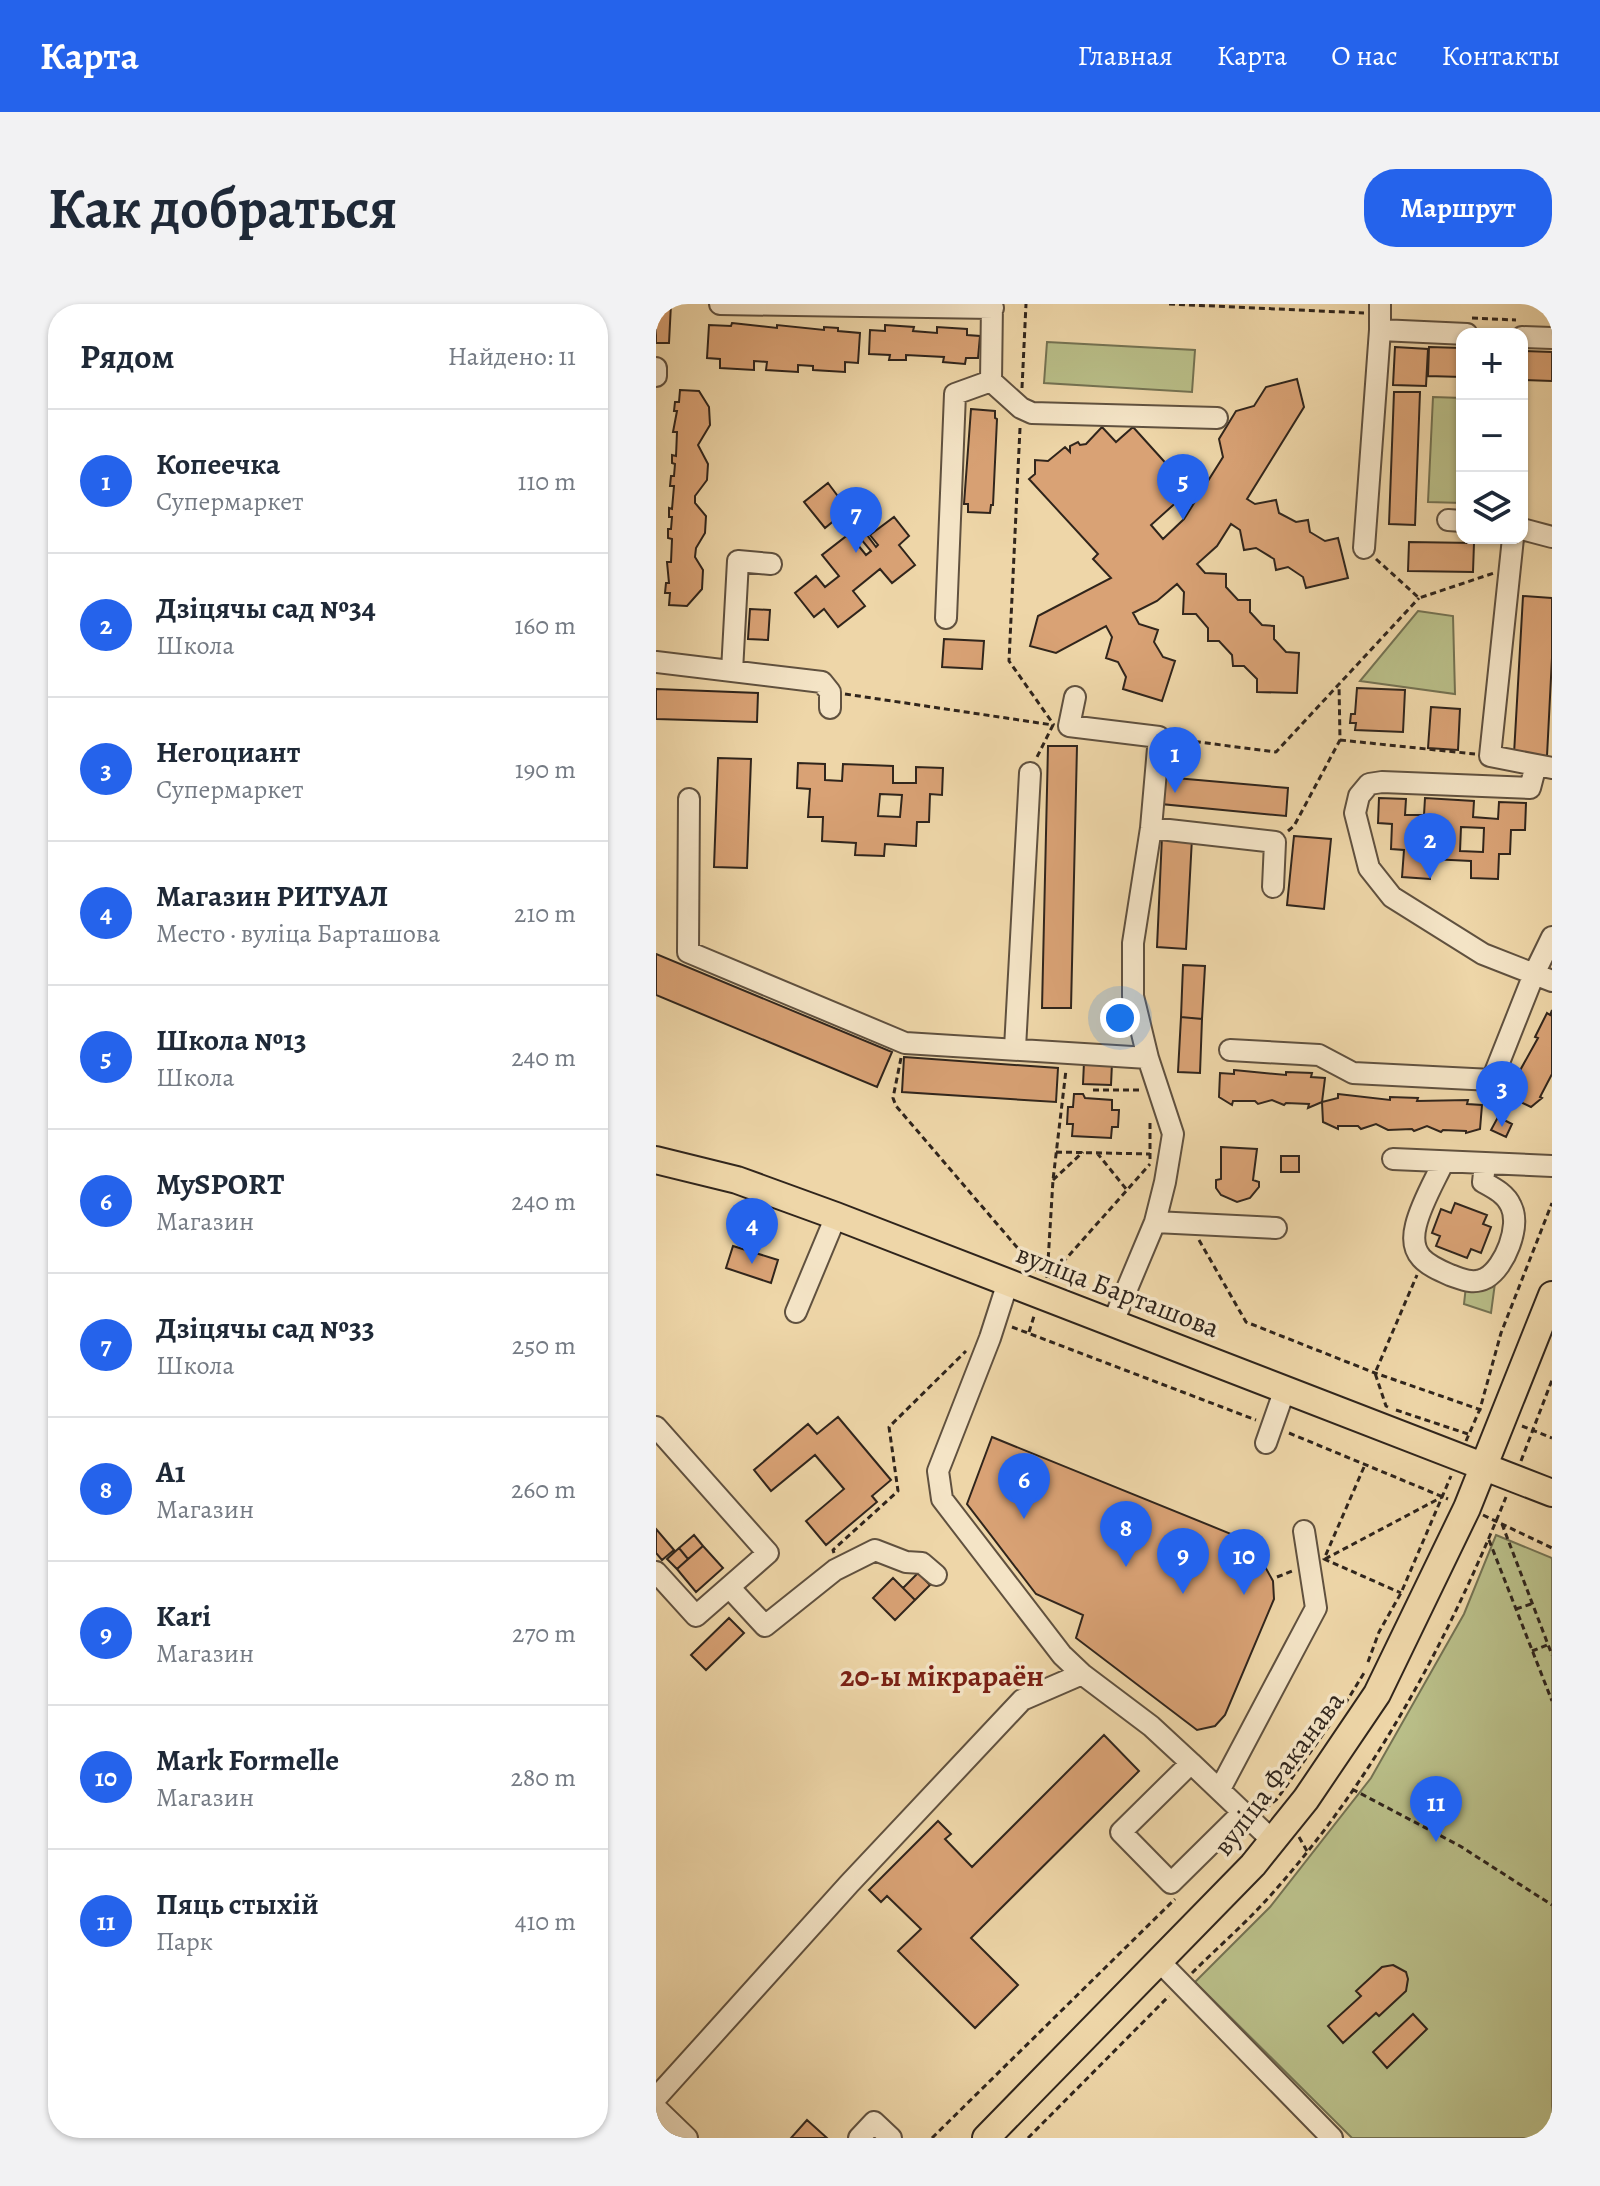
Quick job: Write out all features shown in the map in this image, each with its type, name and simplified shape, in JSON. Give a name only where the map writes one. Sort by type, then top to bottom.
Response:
[{"type":"main road","name":"вуліца Барташова","points":[[656,1160],[737,1180],[836,1216],[1552,1493]]},
{"type":"main road","name":"вуліца Факанава","points":[[986,2138],[1273,1841],[1306,1799],[1377,1694],[1467,1508],[1552,1295]]},
{"type":"lane","points":[[720,304],[992,306],[991,381],[1021,408],[1032,413],[1217,418]]},
{"type":"lane","points":[[1364,548],[1380,316],[1463,326]]},
{"type":"lane","points":[[1528,330],[1552,338]]},
{"type":"lane","points":[[656,368],[656,376]]},
{"type":"lane","points":[[946,618],[955,394],[991,381]]},
{"type":"lane","points":[[1528,529],[1551,531]]},
{"type":"lane","points":[[1512,544],[1490,756],[1544,767],[1530,788],[1369,784],[1359,796],[1355,813],[1369,868],[1392,897],[1483,954],[1543,978]]},
{"type":"lane","points":[[732,671],[738,561],[771,564]]},
{"type":"lane","points":[[656,662],[822,682],[830,700]]},
{"type":"lane","points":[[1075,697],[1061,726],[1159,737],[1151,828],[1133,943],[1133,996],[1148,1058],[1173,1134],[1155,1222],[1113,1322]]},
{"type":"lane","points":[[1015,1048],[1030,773]]},
{"type":"lane","points":[[689,799],[688,952],[905,1043],[1148,1058]]},
{"type":"lane","points":[[1151,828],[1275,842],[1273,887]]},
{"type":"lane","points":[[1230,1050],[1319,1055],[1353,1073],[1492,1080],[1543,978],[1552,937]]},
{"type":"lane","points":[[1393,1159],[1552,1166]]},
{"type":"lane","points":[[1443,1163],[1415,1226],[1415,1243],[1427,1265],[1468,1282],[1485,1278],[1498,1266],[1515,1221],[1511,1205],[1500,1192],[1483,1182],[1485,1164]]},
{"type":"lane","points":[[796,1312],[836,1216]]},
{"type":"lane","points":[[1155,1222],[1276,1228]]},
{"type":"lane","points":[[1008,1282],[938,1471],[942,1499],[1062,1655],[1151,1726],[1273,1841]]},
{"type":"lane","points":[[1269,1435],[1285,1389]]},
{"type":"lane","points":[[656,1427],[768,1553],[696,1616],[656,1572]]},
{"type":"lane","points":[[1220,1789],[1316,1608],[1316,1562],[1304,1531]]},
{"type":"lane","points":[[729,1587],[765,1626],[835,1570],[875,1550],[906,1562],[922,1563],[936,1575]]},
{"type":"lane","points":[[656,2098],[849,1884],[1022,1700],[1082,1674]]},
{"type":"lane","points":[[1191,1763],[1121,1832],[1171,1883],[1243,1812]]},
{"type":"lane","points":[[1159,1961],[1332,2138]]},
{"type":"lane","points":[[656,2108],[687,2138]]},
{"type":"lane","points":[[859,2138],[874,2122],[891,2138]]},
{"type":"path","points":[[1026,304],[1009,661],[1061,726]]},
{"type":"path","points":[[1169,304],[1380,316]]},
{"type":"path","points":[[1463,326],[1521,328]]},
{"type":"path","points":[[1364,548],[1419,598]]},
{"type":"path","points":[[1159,737],[1276,752],[1419,598],[1510,568]]},
{"type":"path","points":[[1275,842],[1294,826],[1340,740],[1339,684]]},
{"type":"path","points":[[830,700],[1061,726]]},
{"type":"path","points":[[1030,773],[1061,726]]},
{"type":"path","points":[[1340,740],[1490,756]]},
{"type":"path","points":[[905,1043],[893,1098],[896,1106],[1046,1282]]},
{"type":"path","points":[[1046,1282],[1061,1104],[1070,1060]]},
{"type":"path","points":[[1093,1090],[1149,1090]]},
{"type":"path","points":[[1056,1152],[1150,1154]]},
{"type":"path","points":[[1053,1180],[1083,1152]]},
{"type":"path","points":[[1097,1153],[1127,1190]]},
{"type":"path","points":[[1046,1282],[1150,1164]]},
{"type":"path","points":[[1465,1444],[1480,1409],[1501,1333],[1552,1203]]},
{"type":"path","points":[[1423,1260],[1375,1373],[1386,1406],[1469,1434]]},
{"type":"path","points":[[1028,1333],[1037,1310]]},
{"type":"path","points":[[996,1321],[1269,1435],[1365,1465],[1455,1503]]},
{"type":"path","points":[[835,1570],[833,1550],[898,1491],[889,1427],[974,1342]]},
{"type":"path","points":[[1521,1461],[1552,1380]]},
{"type":"path","points":[[1514,1423],[1552,1438]]},
{"type":"path","points":[[1316,1562],[1365,1465]]},
{"type":"path","points":[[1277,1577],[1316,1562],[1442,1497]]},
{"type":"path","points":[[1480,1514],[1552,1548]]},
{"type":"path","points":[[1502,1524],[1552,1655]]},
{"type":"path","points":[[1489,1540],[1552,1701]]},
{"type":"path","points":[[1316,1562],[1401,1593]]},
{"type":"path","points":[[1516,1609],[1532,1604]]},
{"type":"path","points":[[1532,1651],[1548,1645]]},
{"type":"path","points":[[1352,1789],[1460,1846],[1552,1905]]},
{"type":"green space","points":[[1047,342],[1195,350],[1192,392],[1044,383]]},
{"type":"green space","points":[[1433,397],[1456,398],[1456,503],[1428,502]]},
{"type":"green space","points":[[1418,611],[1453,616],[1455,694],[1360,681]]},
{"type":"green space","points":[[1495,1283],[1491,1313],[1464,1304],[1466,1286]]},
{"type":"green space","points":[[1496,1535],[1552,1558],[1552,2138],[1352,2138],[1195,1982],[1270,1907],[1371,1778],[1464,1614]]},
{"type":"building","points":[[656,304],[671,304],[669,343],[656,343]]},
{"type":"building","points":[[732,323],[777,328],[777,325],[824,330],[824,327],[838,328],[838,331],[860,333],[858,363],[845,362],[845,372],[813,370],[813,366],[798,365],[798,372],[766,370],[767,362],[754,361],[754,370],[720,368],[720,359],[707,358],[709,325],[731,326]]},
{"type":"building","points":[[885,325],[914,327],[913,331],[937,333],[937,327],[967,329],[967,335],[980,336],[978,358],[966,358],[965,364],[943,362],[944,357],[906,355],[906,360],[889,360],[890,355],[869,354],[870,330],[885,331]]},
{"type":"building","points":[[1395,347],[1428,349],[1426,386],[1393,385]]},
{"type":"building","points":[[1429,347],[1456,348],[1456,377],[1428,376]]},
{"type":"building","points":[[1528,351],[1552,352],[1552,381],[1528,380]]},
{"type":"building","points":[[1297,379],[1304,407],[1247,499],[1255,504],[1276,500],[1279,513],[1296,522],[1308,520],[1310,532],[1325,541],[1338,538],[1348,578],[1306,588],[1303,577],[1288,567],[1276,570],[1274,559],[1256,548],[1244,550],[1240,530],[1231,524],[1217,546],[1197,564],[1205,573],[1226,574],[1226,587],[1238,600],[1250,600],[1250,612],[1262,625],[1274,626],[1274,639],[1286,652],[1299,653],[1297,693],[1257,692],[1257,679],[1244,666],[1233,666],[1232,655],[1219,641],[1208,641],[1208,628],[1196,614],[1183,614],[1184,592],[1177,584],[1157,601],[1133,613],[1139,624],[1158,630],[1154,642],[1163,657],[1175,661],[1162,701],[1123,689],[1126,677],[1118,662],[1106,658],[1112,637],[1106,626],[1056,653],[1030,646],[1038,616],[1111,578],[1093,559],[1098,554],[1029,479],[1035,474],[1035,460],[1048,461],[1065,447],[1070,452],[1070,446],[1078,442],[1080,445],[1086,444],[1102,427],[1116,442],[1133,427],[1190,490],[1151,525],[1163,539],[1184,519],[1223,457],[1219,439],[1236,411],[1254,406],[1266,387]]},
{"type":"building","points":[[680,390],[699,391],[709,407],[710,425],[698,445],[708,464],[707,480],[695,496],[695,503],[706,516],[705,533],[696,548],[695,557],[703,570],[702,589],[687,606],[669,605],[670,593],[665,593],[666,583],[669,583],[667,562],[671,562],[672,539],[668,538],[668,529],[671,529],[669,508],[672,509],[674,486],[670,486],[675,464],[672,463],[672,455],[676,456],[677,432],[673,432],[677,411],[674,411]]},
{"type":"building","points":[[1394,392],[1420,392],[1415,525],[1389,524]]},
{"type":"building","points":[[971,409],[995,411],[997,419],[990,513],[968,512],[968,504],[964,504]]},
{"type":"building","points":[[828,483],[876,547],[878,545],[870,535],[894,517],[909,536],[899,545],[915,565],[892,583],[880,569],[853,591],[865,606],[838,627],[824,609],[814,617],[795,593],[816,576],[825,587],[839,576],[822,555],[849,534],[866,555],[871,551],[841,515],[825,528],[804,502]]},
{"type":"building","points":[[1409,542],[1474,544],[1473,572],[1408,571]]},
{"type":"building","points":[[1523,596],[1552,598],[1547,756],[1514,754]]},
{"type":"building","points":[[750,609],[770,610],[768,640],[748,639]]},
{"type":"building","points":[[944,639],[984,641],[982,669],[942,667]]},
{"type":"building","points":[[1357,688],[1405,690],[1403,732],[1355,730],[1356,723],[1350,723],[1351,714],[1355,714]]},
{"type":"building","points":[[656,689],[758,693],[757,722],[656,719]]},
{"type":"building","points":[[1431,707],[1460,709],[1458,750],[1428,748]]},
{"type":"building","points":[[1048,746],[1077,746],[1071,1008],[1042,1008]]},
{"type":"building","points":[[718,758],[751,759],[747,868],[714,867]]},
{"type":"building","points":[[798,763],[825,764],[825,780],[842,781],[843,764],[893,766],[893,783],[916,783],[916,767],[943,768],[942,795],[930,794],[929,822],[917,822],[916,846],[885,844],[884,856],[855,855],[856,843],[822,841],[823,817],[808,817],[810,789],[797,788]],"holes":[[[880,794],[902,795],[900,817],[878,816]]]},
{"type":"building","points":[[1164,777],[1288,788],[1286,816],[1161,804]]},
{"type":"building","points":[[1379,798],[1406,799],[1405,815],[1424,815],[1425,798],[1474,801],[1473,817],[1498,819],[1499,802],[1526,803],[1525,830],[1511,830],[1510,854],[1499,854],[1498,879],[1471,878],[1471,861],[1431,859],[1430,879],[1402,877],[1404,850],[1391,849],[1392,824],[1378,823]],"holes":[[[1461,827],[1484,828],[1483,852],[1460,851]]]},
{"type":"building","points":[[1162,836],[1192,838],[1186,949],[1157,947]]},
{"type":"building","points":[[1294,836],[1331,839],[1324,909],[1287,905]]},
{"type":"building","points":[[656,954],[892,1052],[877,1087],[656,995]]},
{"type":"building","points":[[1183,965],[1205,966],[1202,1019],[1181,1017]]},
{"type":"building","points":[[1552,1010],[1552,1074],[1542,1098],[1531,1107],[1510,1097],[1516,1085],[1513,1083],[1538,1038],[1535,1037],[1547,1013],[1550,1015]]},
{"type":"building","points":[[1181,1017],[1202,1019],[1200,1073],[1178,1072]]},
{"type":"building","points":[[904,1057],[1058,1068],[1056,1102],[902,1092]]},
{"type":"building","points":[[1084,1062],[1112,1063],[1111,1085],[1083,1084]]},
{"type":"building","points":[[1234,1070],[1286,1075],[1286,1072],[1312,1073],[1311,1077],[1325,1078],[1322,1102],[1308,1108],[1309,1104],[1284,1105],[1272,1100],[1258,1104],[1255,1101],[1233,1101],[1232,1105],[1219,1097],[1220,1073],[1234,1074]]},
{"type":"building","points":[[1074,1094],[1112,1100],[1112,1110],[1119,1110],[1118,1127],[1112,1127],[1111,1138],[1072,1136],[1073,1124],[1067,1124],[1068,1107],[1073,1107]]},
{"type":"building","points":[[1338,1094],[1390,1100],[1390,1097],[1418,1098],[1417,1101],[1468,1100],[1467,1104],[1482,1105],[1480,1129],[1466,1133],[1441,1132],[1427,1126],[1414,1131],[1388,1130],[1376,1124],[1361,1129],[1358,1126],[1338,1126],[1338,1129],[1323,1122],[1322,1102],[1338,1098]]},
{"type":"building","points":[[1498,1117],[1512,1124],[1506,1137],[1491,1130]]},
{"type":"building","points":[[1221,1147],[1257,1149],[1253,1180],[1259,1182],[1259,1187],[1250,1198],[1237,1202],[1221,1195],[1216,1188],[1216,1180],[1221,1179]]},
{"type":"building","points":[[1281,1156],[1299,1156],[1299,1172],[1281,1172]]},
{"type":"building","points":[[1455,1203],[1487,1215],[1483,1224],[1491,1227],[1481,1253],[1471,1249],[1467,1258],[1436,1246],[1440,1236],[1432,1233],[1441,1209],[1451,1213]]},
{"type":"building","points":[[733,1246],[778,1260],[771,1283],[726,1268]]},
{"type":"building","points":[[838,1417],[891,1480],[872,1496],[877,1502],[826,1545],[806,1521],[844,1489],[815,1455],[771,1491],[754,1470],[808,1424],[817,1434]]},
{"type":"building","points":[[992,1437],[1236,1536],[1263,1563],[1273,1581],[1274,1599],[1225,1715],[1215,1726],[1197,1730],[1076,1638],[1083,1615],[1036,1594],[967,1504]]},
{"type":"building","points":[[656,1529],[674,1550],[662,1560],[656,1553]]},
{"type":"building","points":[[694,1535],[703,1546],[688,1559],[679,1548]]},
{"type":"building","points":[[703,1546],[723,1568],[696,1592],[677,1569]]},
{"type":"building","points":[[679,1548],[688,1559],[677,1569],[667,1559]]},
{"type":"building","points":[[918,1573],[930,1585],[915,1600],[903,1588]]},
{"type":"building","points":[[893,1578],[915,1600],[895,1620],[873,1598]]},
{"type":"building","points":[[729,1618],[744,1633],[706,1670],[691,1655]]},
{"type":"building","points":[[1104,1735],[1139,1771],[971,1938],[1018,1985],[975,2028],[898,1951],[921,1929],[887,1896],[881,1902],[869,1890],[938,1821],[951,1834],[945,1839],[972,1867]]},
{"type":"building","points":[[1393,1965],[1406,1972],[1406,1991],[1343,2043],[1328,2026],[1361,1996],[1356,1991],[1382,1967]]},
{"type":"building","points":[[1413,2014],[1427,2029],[1387,2068],[1373,2052]]},
{"type":"building","points":[[807,2120],[827,2138],[791,2138]]},
{"type":"place","name":"Школа №13","points":[[1183,520]]},
{"type":"place","name":"Дзіцячы сад №33","points":[[856,553]]},
{"type":"place","name":"Копеечка","points":[[1175,793]]},
{"type":"place","name":"Дзіцячы сад №34","points":[[1430,879]]},
{"type":"place","name":"Негоциант","points":[[1502,1127]]},
{"type":"place","name":"Магазин РИТУАЛ","points":[[752,1264]]},
{"type":"place","name":"MySPORT","points":[[1024,1519]]},
{"type":"place","name":"A1","points":[[1126,1567]]},
{"type":"place","name":"Kari","points":[[1183,1594]]},
{"type":"place","name":"Mark Formelle","points":[[1244,1595]]},
{"type":"place","name":"Пяць стыхій","points":[[1436,1842]]},
{"type":"district","name":"20-ы мікрараён","points":[[942,1676]]}]
